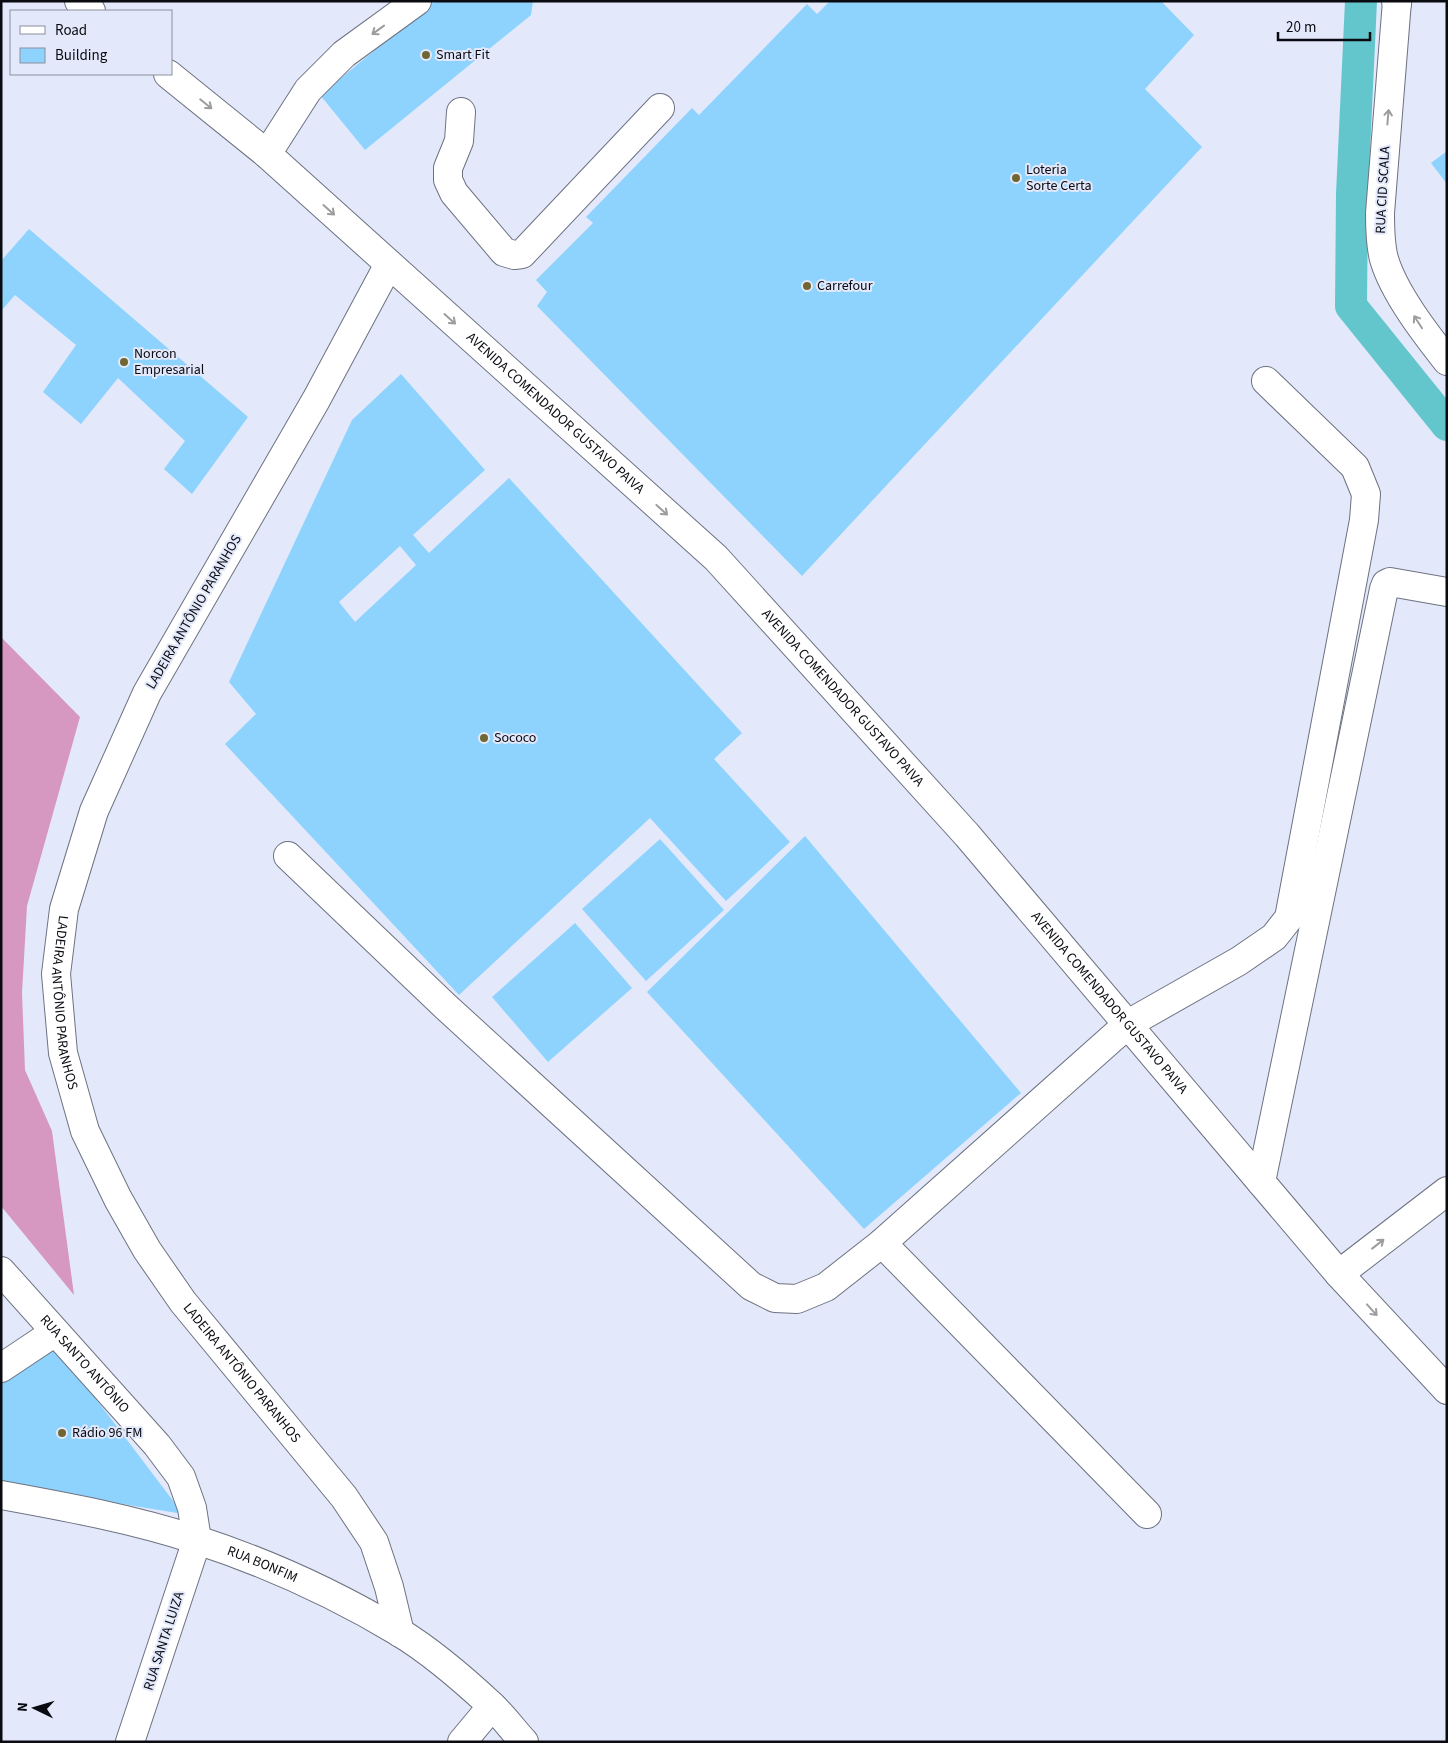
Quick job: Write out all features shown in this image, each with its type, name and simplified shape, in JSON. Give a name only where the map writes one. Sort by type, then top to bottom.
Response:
[{"type":"street","points":[[79,1],[90,10]]},
{"type":"street","points":[[267,154],[308,90],[344,54],[417,1]]},
{"type":"street","name":"RUA CID SCALA","points":[[1397,2],[1380,213],[1380,237],[1384,260],[1400,294],[1424,333],[1447,362]]},
{"type":"street","name":"AVENIDA COMENDADOR GUSTAVO PAIVA","points":[[169,75],[267,154],[716,558],[967,835],[1339,1274],[1447,1390]]},
{"type":"street","points":[[461,112],[459,141],[448,168],[448,180],[454,193],[504,252],[514,255],[522,254],[660,108]]},
{"type":"street","name":"LADEIRA ANTÔNIO PARANHOS","points":[[389,264],[316,400],[147,693],[94,812],[64,909],[56,974],[63,1053],[85,1131],[118,1199],[147,1250],[183,1302],[344,1497],[374,1542],[389,1587],[400,1633]]},
{"type":"street","points":[[288,856],[453,1013],[752,1286],[775,1298],[797,1299],[826,1287],[882,1243],[1128,1024],[1239,961],[1274,937],[1289,918],[1362,530],[1366,494],[1355,467],[1266,380]]},
{"type":"street","points":[[1261,1182],[1384,589],[1386,584],[1390,582],[1447,592]]},
{"type":"street","points":[[1339,1274],[1447,1191]]},
{"type":"street","points":[[882,1243],[1147,1514]]},
{"type":"street","name":"RUA SANTO ANTÔNIO","points":[[1,1272],[157,1445],[181,1477],[192,1508],[197,1540]]},
{"type":"street","points":[[1,1368],[55,1332]]},
{"type":"street","name":"RUA BONFIM","points":[[1,1496],[70,1507],[197,1540],[268,1567],[327,1594],[400,1633],[441,1662],[492,1706],[524,1742]]},
{"type":"street","name":"RUA SANTA LUIZA","points":[[130,1742],[197,1540]]},
{"type":"street","points":[[462,1742],[492,1706]]},
{"type":"shaded area","points":[[1,637],[80,717],[27,906],[22,993],[25,1070],[52,1131],[74,1295],[1,1206]]},
{"type":"building","name":"Smart Fit","points":[[435,1],[533,1],[531,15],[365,150],[320,95]]},
{"type":"building","name":"Carrefour","points":[[830,1],[1161,1],[1194,35],[1145,89],[1202,147],[802,576],[537,306],[547,292],[536,280],[593,223],[586,217],[692,108],[699,115],[807,4],[817,14]]},
{"type":"building","points":[[1447,151],[1447,184],[1431,163]]},
{"type":"building","name":"Norcon Empresarial","points":[[29,229],[248,417],[192,494],[164,469],[185,441],[118,378],[81,424],[43,392],[76,345],[15,295],[1,311],[1,261]]},
{"type":"building","name":"Sococo","points":[[401,374],[485,470],[413,535],[429,553],[509,478],[742,733],[714,759],[790,842],[726,901],[650,818],[459,995],[225,744],[256,714],[229,682],[352,420]],"holes":[[[400,546],[416,565],[355,622],[339,602]]]},
{"type":"building","points":[[805,836],[1021,1093],[864,1229],[647,992]]},
{"type":"building","points":[[660,839],[724,910],[646,981],[582,909]]},
{"type":"building","points":[[575,923],[632,988],[548,1062],[492,997]]},
{"type":"building","name":"Rádio 96 FM","points":[[53,1342],[183,1514],[1,1484],[1,1382]]},
{"type":"waterway","points":[[1361,1],[1352,194],[1351,306],[1447,425]]},
{"type":"place","name":"Smart Fit","points":[[426,55]]},
{"type":"place","name":"Loteria Sorte Certa","points":[[1016,178]]},
{"type":"place","name":"Carrefour","points":[[807,286]]},
{"type":"place","name":"Norcon Empresarial","points":[[124,362]]},
{"type":"place","name":"Sococo","points":[[484,738]]},
{"type":"place","name":"Rádio 96 FM","points":[[62,1433]]}]
